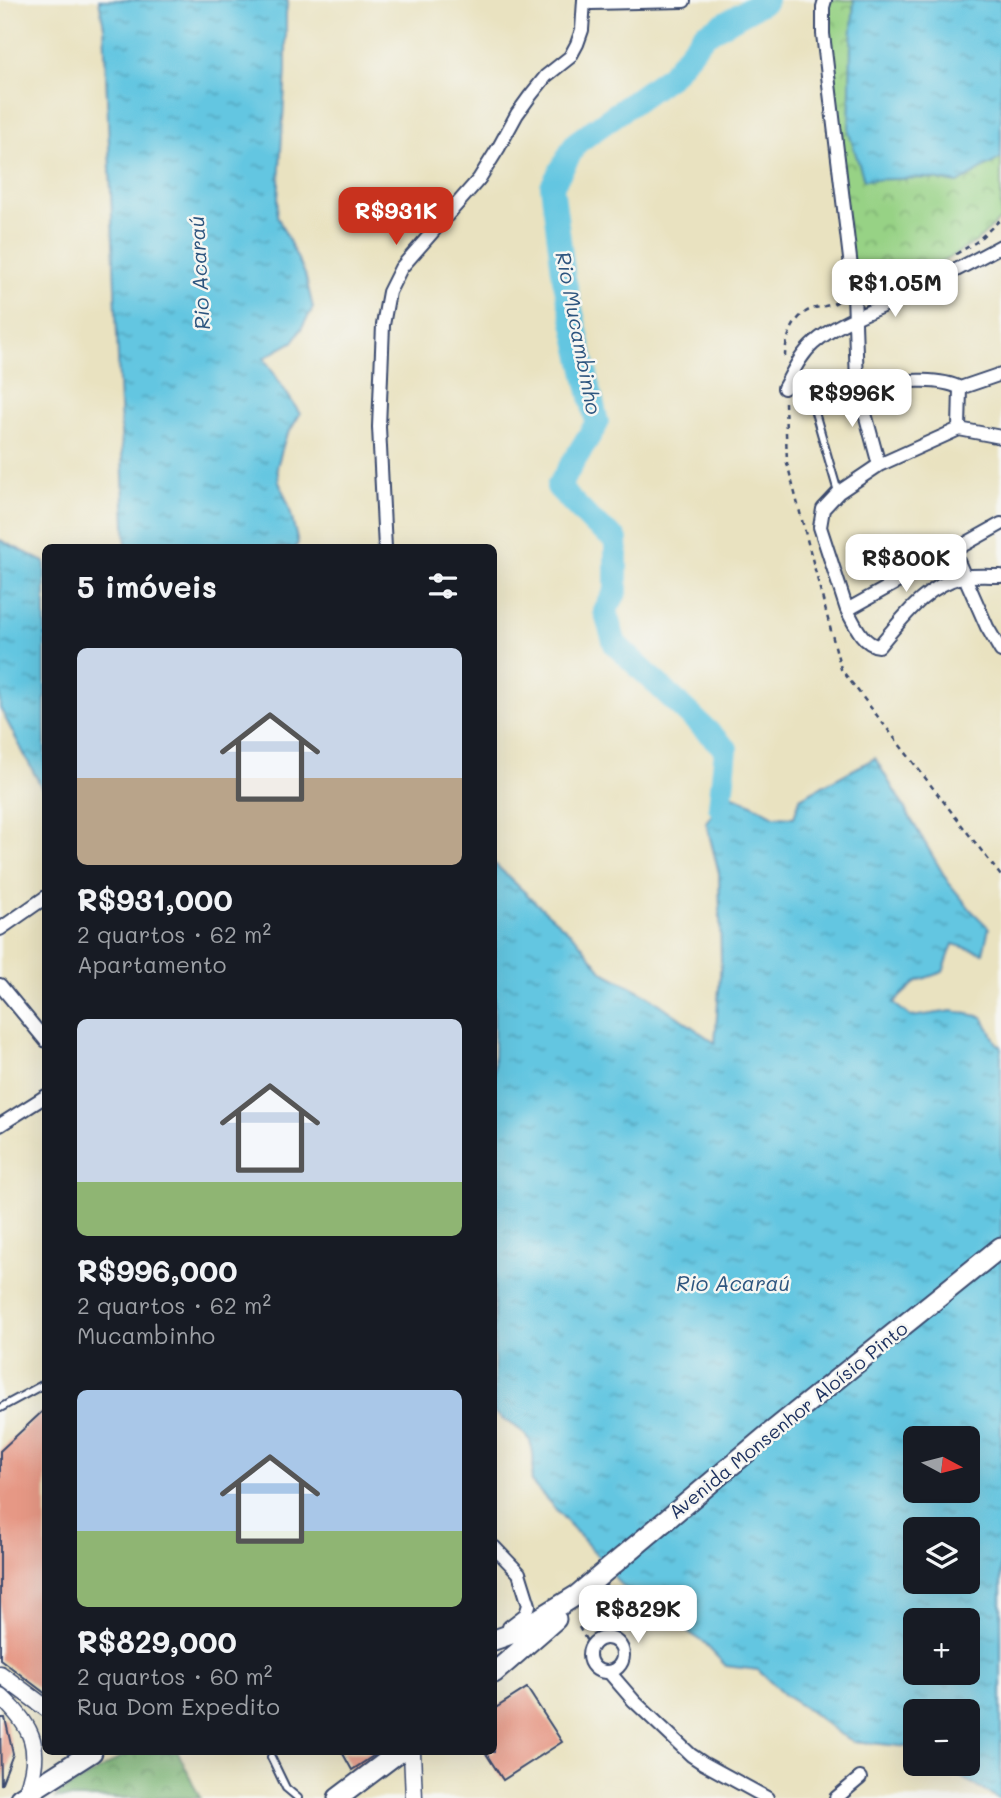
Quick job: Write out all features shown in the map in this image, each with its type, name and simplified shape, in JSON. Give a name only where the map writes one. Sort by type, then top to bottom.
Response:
[{"type":"main road","name":"Avenida Monsenhor Aloísio Pinto","points":[[497,1670],[551,1623],[577,1595],[769,1433],[1001,1247]]},
{"type":"main road","name":"Avenida Monsenhor Aloísio Pinto","points":[[497,1637],[517,1632],[577,1595]]},
{"type":"main road","points":[[24,1797],[87,1755]]},
{"type":"main road","points":[[338,1798],[395,1755]]},
{"type":"street","points":[[385,544],[379,427],[383,325],[389,292],[401,268],[479,179],[517,114],[546,76],[570,57],[582,30],[584,0],[684,1]]},
{"type":"street","points":[[825,0],[823,34],[854,292],[857,384],[879,466]]},
{"type":"street","points":[[784,388],[798,361],[811,345],[829,332],[922,288],[1001,246]]},
{"type":"street","points":[[857,384],[937,381],[960,388],[1001,374]]},
{"type":"street","points":[[959,429],[960,388]]},
{"type":"street","points":[[1001,437],[959,429],[879,466],[839,492],[823,509],[820,527],[847,610],[854,625],[869,644],[880,646],[912,607],[926,594],[945,584],[964,577],[1001,576]]},
{"type":"street","points":[[847,610],[1001,524]]},
{"type":"street","points":[[953,550],[987,627],[1001,651]]},
{"type":"street","points":[[0,929],[42,900]]},
{"type":"street","points":[[0,985],[42,1036]]},
{"type":"street","points":[[0,1125],[42,1099]]},
{"type":"street","points":[[497,1550],[519,1573],[529,1605],[526,1614],[497,1636]]},
{"type":"street","points":[[608,1637],[621,1646],[621,1662],[614,1670],[602,1672],[592,1665],[588,1653],[590,1647],[597,1639],[608,1637]]},
{"type":"street","points":[[608,1672],[691,1755],[767,1798]]},
{"type":"street","points":[[0,1674],[42,1705]]},
{"type":"street","points":[[0,1696],[21,1717],[34,1746],[33,1776],[24,1797]]},
{"type":"street","points":[[412,1755],[414,1798]]},
{"type":"street","points":[[836,1798],[860,1778]]},
{"type":"lane","points":[[839,492],[812,401],[819,388],[857,384]]},
{"type":"lane","points":[[0,1408],[42,1385]]},
{"type":"lane","points":[[271,1757],[286,1788],[299,1798]]},
{"type":"lane","points":[[285,1798],[286,1788]]},
{"type":"path","points":[[955,254],[976,242],[1001,219]]},
{"type":"path","points":[[784,388],[785,345],[794,323],[808,310],[835,303],[854,292],[925,272]]},
{"type":"path","points":[[579,1627],[590,1647]]},
{"type":"green space","points":[[825,0],[1001,0],[1001,219],[976,242],[925,272],[854,292]]},
{"type":"green space","points":[[125,1755],[179,1755],[200,1798],[55,1798]]},
{"type":"water","name":"Rio Acaraú","points":[[99,0],[288,0],[277,216],[305,274],[313,308],[294,341],[264,358],[300,414],[285,439],[277,467],[297,544],[126,544],[104,27]]},
{"type":"water","points":[[854,0],[1001,0],[1001,158],[958,183],[926,178],[864,180],[849,133]]},
{"type":"water","points":[[0,540],[42,561],[42,788],[0,708]]},
{"type":"water","name":"Rio Acaraú","points":[[875,758],[948,882],[989,928],[983,953],[953,944],[943,972],[917,981],[893,1003],[911,1017],[952,1011],[983,1017],[997,1044],[1001,1046],[1001,1798],[959,1776],[980,1776],[980,1699],[903,1699],[903,1746],[853,1741],[838,1733],[784,1695],[758,1670],[726,1666],[702,1641],[620,1584],[531,1482],[533,1453],[530,1441],[517,1427],[497,1415],[497,866],[576,938],[603,972],[647,995],[715,1043],[721,960],[719,873],[706,822],[729,794],[774,816],[794,817],[800,798]]},
{"type":"building","points":[[42,1412],[42,1691],[0,1659],[0,1451]]},
{"type":"building","points":[[527,1688],[562,1742],[503,1780],[487,1755],[497,1755],[497,1707]]},
{"type":"building","points":[[0,1718],[5,1718],[13,1754],[1,1785]]},
{"type":"building","points":[[344,1755],[374,1755],[352,1770]]},
{"type":"waterway","name":"Rio Mucambinho","points":[[720,806],[726,749],[615,644],[605,611],[616,591],[616,540],[592,522],[558,487],[597,423],[564,278],[552,186],[576,143],[671,75],[704,35],[766,0]]}]
